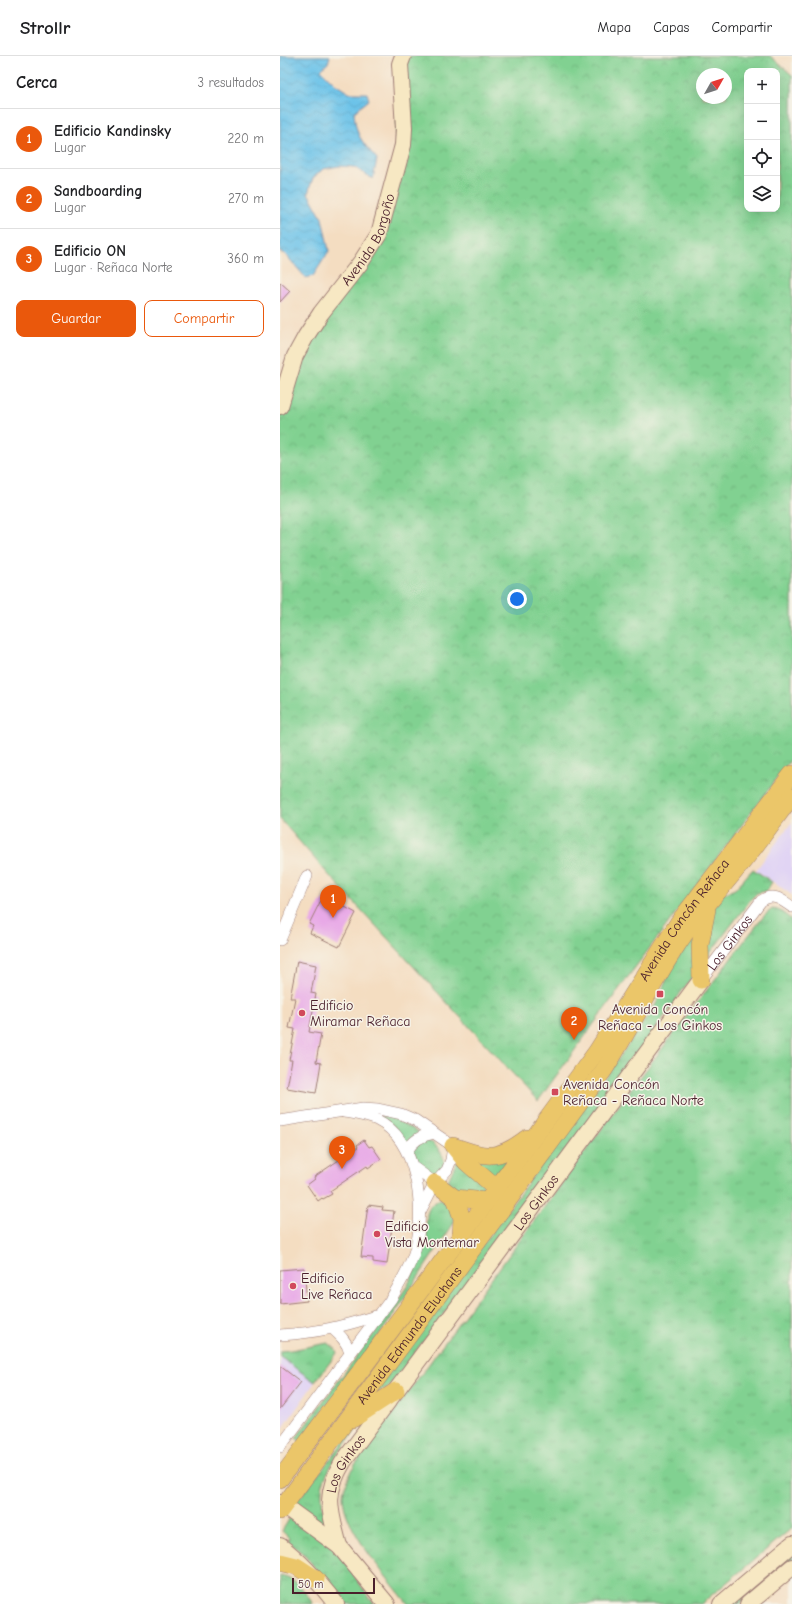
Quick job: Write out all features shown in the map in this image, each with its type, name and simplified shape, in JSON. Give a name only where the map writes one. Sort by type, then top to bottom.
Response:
[{"type":"main road","name":"Avenida Concón Reñaca","points":[[540,1129],[597,1050],[678,923],[792,774]]},
{"type":"main road","name":"Avenida Concón Reñaca","points":[[552,1141],[604,1070],[682,938],[708,903],[741,864],[792,796]]},
{"type":"main road","points":[[701,980],[700,945],[708,903]]},
{"type":"main road","points":[[453,1146],[480,1155],[488,1156],[502,1154],[515,1148],[540,1129]]},
{"type":"main road","name":"Avenida Edmundo Eluchans","points":[[280,1479],[540,1129]]},
{"type":"main road","name":"Avenida Edmundo Eluchans","points":[[281,1506],[507,1204],[552,1141]]},
{"type":"main road","points":[[453,1146],[492,1194],[507,1204]]},
{"type":"main road","points":[[435,1183],[455,1198],[462,1218],[461,1236]]},
{"type":"main road","points":[[455,1198],[492,1194]]},
{"type":"main road","points":[[341,1427],[370,1406],[396,1390]]},
{"type":"main road","points":[[280,1562],[296,1566],[316,1578]]},
{"type":"street","name":"Avenida Borgoño","points":[[280,406],[295,356],[306,336],[321,313],[361,262],[379,234],[403,145],[404,128],[400,64],[403,56]]},
{"type":"street","points":[[280,940],[307,876]]},
{"type":"street","name":"Los Ginkos","points":[[339,1546],[330,1514],[329,1496],[332,1482],[343,1462],[701,980],[762,901],[765,898],[774,896],[778,897],[792,907]]},
{"type":"street","points":[[281,1119],[344,1112],[363,1108],[378,1109],[401,1114],[415,1120],[453,1146],[451,1160],[446,1170],[435,1183],[420,1212]]},
{"type":"street","points":[[280,1447],[390,1299],[406,1274],[415,1249],[420,1212],[413,1167],[407,1151],[400,1140],[377,1120],[344,1112]]},
{"type":"street","points":[[407,1151],[417,1139],[424,1135],[434,1133]]},
{"type":"street","points":[[413,1167],[435,1183]]},
{"type":"street","points":[[280,1335],[304,1334],[333,1329],[379,1314]]},
{"type":"street","points":[[333,1329],[348,1345],[350,1353]]},
{"type":"street","points":[[281,1506],[339,1546],[387,1604]]},
{"type":"street","points":[[721,1604],[792,1544]]},
{"type":"street","points":[[280,1546],[297,1559],[316,1578],[336,1604]]},
{"type":"street","points":[[748,1604],[792,1567]]},
{"type":"shaded area","points":[[792,822],[792,895],[756,870]]},
{"type":"shaded area","points":[[280,1357],[315,1382],[280,1432]]},
{"type":"green space","points":[[399,56],[770,56],[792,75],[792,758],[622,985],[538,1101],[327,873],[280,819],[280,387],[355,269],[394,191]]},
{"type":"green space","points":[[753,869],[772,882],[766,891],[757,893],[751,899],[704,961],[708,913],[723,894],[735,889]]},
{"type":"green space","points":[[772,909],[779,910],[792,920],[792,1528],[701,1604],[408,1604],[378,1567],[350,1522],[345,1508],[343,1492],[354,1466],[626,1096],[742,944],[764,916]]},
{"type":"green space","points":[[697,927],[694,974],[625,1072],[389,1387],[374,1393],[614,1065],[656,1004],[672,967]]},
{"type":"green space","points":[[378,1115],[391,1117],[419,1132],[406,1144]]},
{"type":"green space","points":[[423,1140],[435,1145],[443,1156],[445,1165],[435,1175],[420,1164],[414,1153],[413,1148]]},
{"type":"green space","points":[[467,1158],[510,1158],[496,1178]]},
{"type":"green space","points":[[460,1162],[487,1188],[483,1192],[453,1189],[447,1183],[456,1163]]},
{"type":"green space","points":[[440,1199],[448,1201],[455,1221],[388,1323],[300,1441],[296,1438],[384,1320],[408,1285],[426,1244],[427,1214],[430,1206]]},
{"type":"green space","points":[[328,1343],[335,1348],[337,1353],[315,1382],[280,1357],[280,1351]]},
{"type":"green space","points":[[375,1405],[344,1445],[325,1479],[322,1488],[322,1499],[328,1530],[294,1505],[356,1426]]},
{"type":"green space","points":[[291,1516],[336,1550],[374,1604],[341,1604],[306,1556],[287,1541],[289,1538],[282,1531]]},
{"type":"green space","points":[[792,1552],[792,1560],[739,1604],[730,1604]]},
{"type":"green space","points":[[280,1576],[296,1582],[313,1604],[280,1604]]},
{"type":"water","points":[[280,56],[330,56],[328,63],[321,70],[335,84],[349,93],[367,93],[369,100],[354,112],[356,127],[360,138],[377,159],[373,179],[354,167],[339,166],[323,169],[313,178],[308,193],[322,218],[329,251],[313,276],[306,278],[285,254],[280,252]]},
{"type":"building","points":[[280,282],[290,291],[280,302]]},
{"type":"building","points":[[326,897],[356,913],[339,947],[310,933],[313,926],[309,924],[320,902]]},
{"type":"building","name":"Edificio Miramar Reñaca","points":[[297,961],[316,965],[311,993],[316,994],[309,1032],[321,1034],[316,1062],[321,1063],[316,1093],[287,1088],[292,1060],[289,1060],[295,1029],[289,1028],[295,998],[290,998]]},
{"type":"building","points":[[364,1140],[369,1147],[372,1146],[381,1159],[368,1168],[367,1166],[330,1191],[332,1194],[318,1201],[307,1185],[315,1179],[314,1177],[358,1147],[357,1145]]},
{"type":"building","name":"Edificio Vista Montemar","points":[[368,1205],[383,1207],[382,1210],[394,1211],[387,1264],[373,1262],[373,1258],[361,1257]]},
{"type":"building","name":"Edificio Live Reñaca","points":[[304,1268],[307,1301],[280,1304],[280,1270]]},
{"type":"building","points":[[280,1366],[301,1382],[280,1409]]},
{"type":"place","name":"Edificio Kandinsky","points":[[333,918]]},
{"type":"place","name":"Avenida Concón Reñaca - Los Ginkos","points":[[660,994]]},
{"type":"place","name":"Edificio Miramar Reñaca","points":[[302,1013]]},
{"type":"place","name":"Sandboarding","points":[[574,1040]]},
{"type":"place","name":"Avenida Concón Reñaca - Reñaca Norte","points":[[555,1092]]},
{"type":"place","name":"Edificio ON","points":[[342,1169]]},
{"type":"place","name":"Edificio Vista Montemar","points":[[377,1234]]},
{"type":"place","name":"Edificio Live Reñaca","points":[[293,1286]]}]
